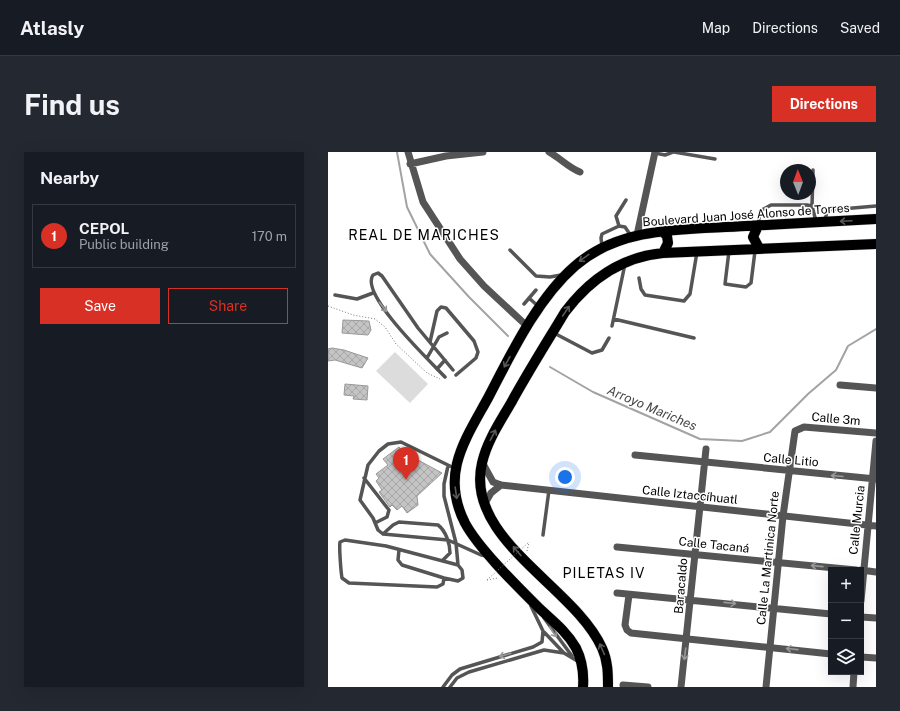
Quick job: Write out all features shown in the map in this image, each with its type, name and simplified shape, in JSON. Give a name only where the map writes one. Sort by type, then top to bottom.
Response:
[{"type":"main road","name":"Boulevard Juan José Alonso de Torres","points":[[583,687],[582,665],[571,640],[536,605],[476,539],[462,516],[455,490],[452,467],[465,438],[540,307],[566,274],[583,259],[603,248],[634,236],[662,231],[876,219]]},
{"type":"main road","points":[[757,248],[753,237],[758,226]]},
{"type":"main road","points":[[662,231],[666,236],[668,243],[663,253]]},
{"type":"main road","points":[[608,687],[606,659],[594,634],[504,536],[494,523],[484,505],[480,487],[482,462],[491,437],[565,312],[590,283],[607,271],[626,261],[663,253],[876,244]]},
{"type":"street","points":[[408,152],[410,164],[426,208],[460,259],[484,286],[528,327]]},
{"type":"street","points":[[410,164],[446,154],[480,152]]},
{"type":"street","points":[[549,152],[563,160],[572,169],[580,172]]},
{"type":"street","points":[[634,236],[655,152]]},
{"type":"street","points":[[840,385],[876,388]]},
{"type":"street","name":"Calle 3m","points":[[795,431],[804,427],[876,433]]},
{"type":"street","name":"Calle La Martinica Norte","points":[[766,687],[783,516],[795,431]]},
{"type":"street","name":"Calle Murcia","points":[[861,567],[872,526],[876,441]]},
{"type":"street","name":"Baracaldo","points":[[681,687],[706,449]]},
{"type":"street","name":"Calle Litio","points":[[635,455],[874,479]]},
{"type":"street","points":[[482,462],[493,482],[502,485]]},
{"type":"street","points":[[484,505],[491,493],[502,485]]},
{"type":"street","name":"Calle Iztaccíhuatl","points":[[502,485],[872,526]]},
{"type":"street","name":"Calle Tacaná","points":[[617,547],[829,567]]},
{"type":"street","name":"Calle Tacaná","points":[[864,570],[876,572]]},
{"type":"street","points":[[617,593],[691,599],[828,614]]},
{"type":"street","points":[[629,594],[625,625],[627,630],[631,632],[828,654]]},
{"type":"street","points":[[864,617],[876,618]]},
{"type":"street","points":[[864,657],[876,658]]},
{"type":"street","points":[[853,687],[854,675]]},
{"type":"street","points":[[623,685],[648,687]]},
{"type":"lane","points":[[655,152],[665,155],[673,152],[715,159]]},
{"type":"lane","points":[[619,226],[616,216],[626,200]]},
{"type":"lane","points":[[812,200],[812,206],[820,222],[830,210],[876,206]]},
{"type":"lane","points":[[758,226],[758,215],[763,208],[771,205],[812,206]]},
{"type":"lane","points":[[603,248],[601,236],[619,226],[625,227],[634,236]]},
{"type":"lane","points":[[729,250],[725,284],[746,287],[751,283],[757,248]]},
{"type":"lane","points":[[510,250],[536,276],[550,277],[566,274]]},
{"type":"lane","points":[[639,278],[641,289],[645,295],[684,301],[690,294],[697,251]]},
{"type":"lane","points":[[612,326],[626,261]]},
{"type":"lane","points":[[444,379],[373,294],[370,280],[373,275],[378,273],[382,276],[396,297],[453,370]]},
{"type":"lane","points":[[524,304],[536,290]]},
{"type":"lane","points":[[335,295],[357,299],[373,294]]},
{"type":"lane","points":[[529,298],[540,307]]},
{"type":"lane","points":[[430,342],[437,311],[441,307],[446,308],[474,341],[478,352],[476,358],[456,375]]},
{"type":"lane","points":[[614,319],[694,338]]},
{"type":"lane","points":[[427,358],[440,335],[446,333]]},
{"type":"lane","points":[[553,333],[592,353],[602,350],[609,338]]},
{"type":"lane","points":[[437,369],[445,360]]},
{"type":"lane","points":[[458,565],[456,543],[444,496],[444,484],[452,467],[401,442],[393,442],[383,447],[371,460],[364,478],[360,500],[378,530],[383,534],[448,540],[456,543],[481,555],[491,556]]},
{"type":"lane","points":[[364,478],[389,510],[387,517],[375,523]]},
{"type":"lane","points":[[543,535],[549,490]]},
{"type":"lane","points":[[383,534],[396,523],[415,523],[438,526],[442,529],[448,540],[450,553],[443,560]]},
{"type":"lane","points":[[399,550],[398,560],[402,565],[444,578],[462,580],[462,570],[458,565],[386,546],[345,540],[340,542],[339,546],[342,578],[349,583],[437,587],[442,584],[444,578]]},
{"type":"lane","points":[[522,590],[543,631],[564,653]]},
{"type":"lane","points":[[536,605],[553,632],[573,657],[582,665]]},
{"type":"lane","points":[[443,687],[452,675],[460,669],[540,644],[543,640],[543,631]]},
{"type":"lane","points":[[450,687],[462,675],[499,662],[544,650],[564,653],[573,657]]},
{"type":"path","points":[[328,306],[352,315],[375,319],[385,327],[396,344],[427,373],[444,379]]},
{"type":"path","points":[[487,580],[529,542]]},
{"type":"shaded area","points":[[395,352],[428,384],[410,403],[376,371]]},
{"type":"building","points":[[343,320],[369,321],[371,330],[368,335],[342,333]]},
{"type":"building","points":[[332,348],[344,350],[368,358],[362,368],[335,360],[328,361],[328,349]]},
{"type":"building","points":[[345,384],[368,386],[367,400],[353,399],[354,396],[344,395]]},
{"type":"building","points":[[399,447],[407,457],[402,460],[407,468],[418,460],[442,473],[417,496],[418,505],[407,513],[402,506],[397,510],[392,505],[390,507],[379,492],[382,490],[376,481],[379,478],[376,474],[388,465],[383,459]]},
{"type":"waterway","name":"Arroyo Mariches","points":[[397,152],[407,207],[430,254],[469,297],[508,336]]},
{"type":"waterway","name":"Arroyo Mariches","points":[[550,367],[593,392],[700,439],[742,441],[770,432],[808,394],[836,370],[848,346],[876,329]]},
{"type":"place","name":"CEPOL","points":[[406,480]]},
{"type":"district","name":"REAL DE MARICHES","points":[[424,235]]},
{"type":"district","name":"PILETAS IV","points":[[604,573]]}]
